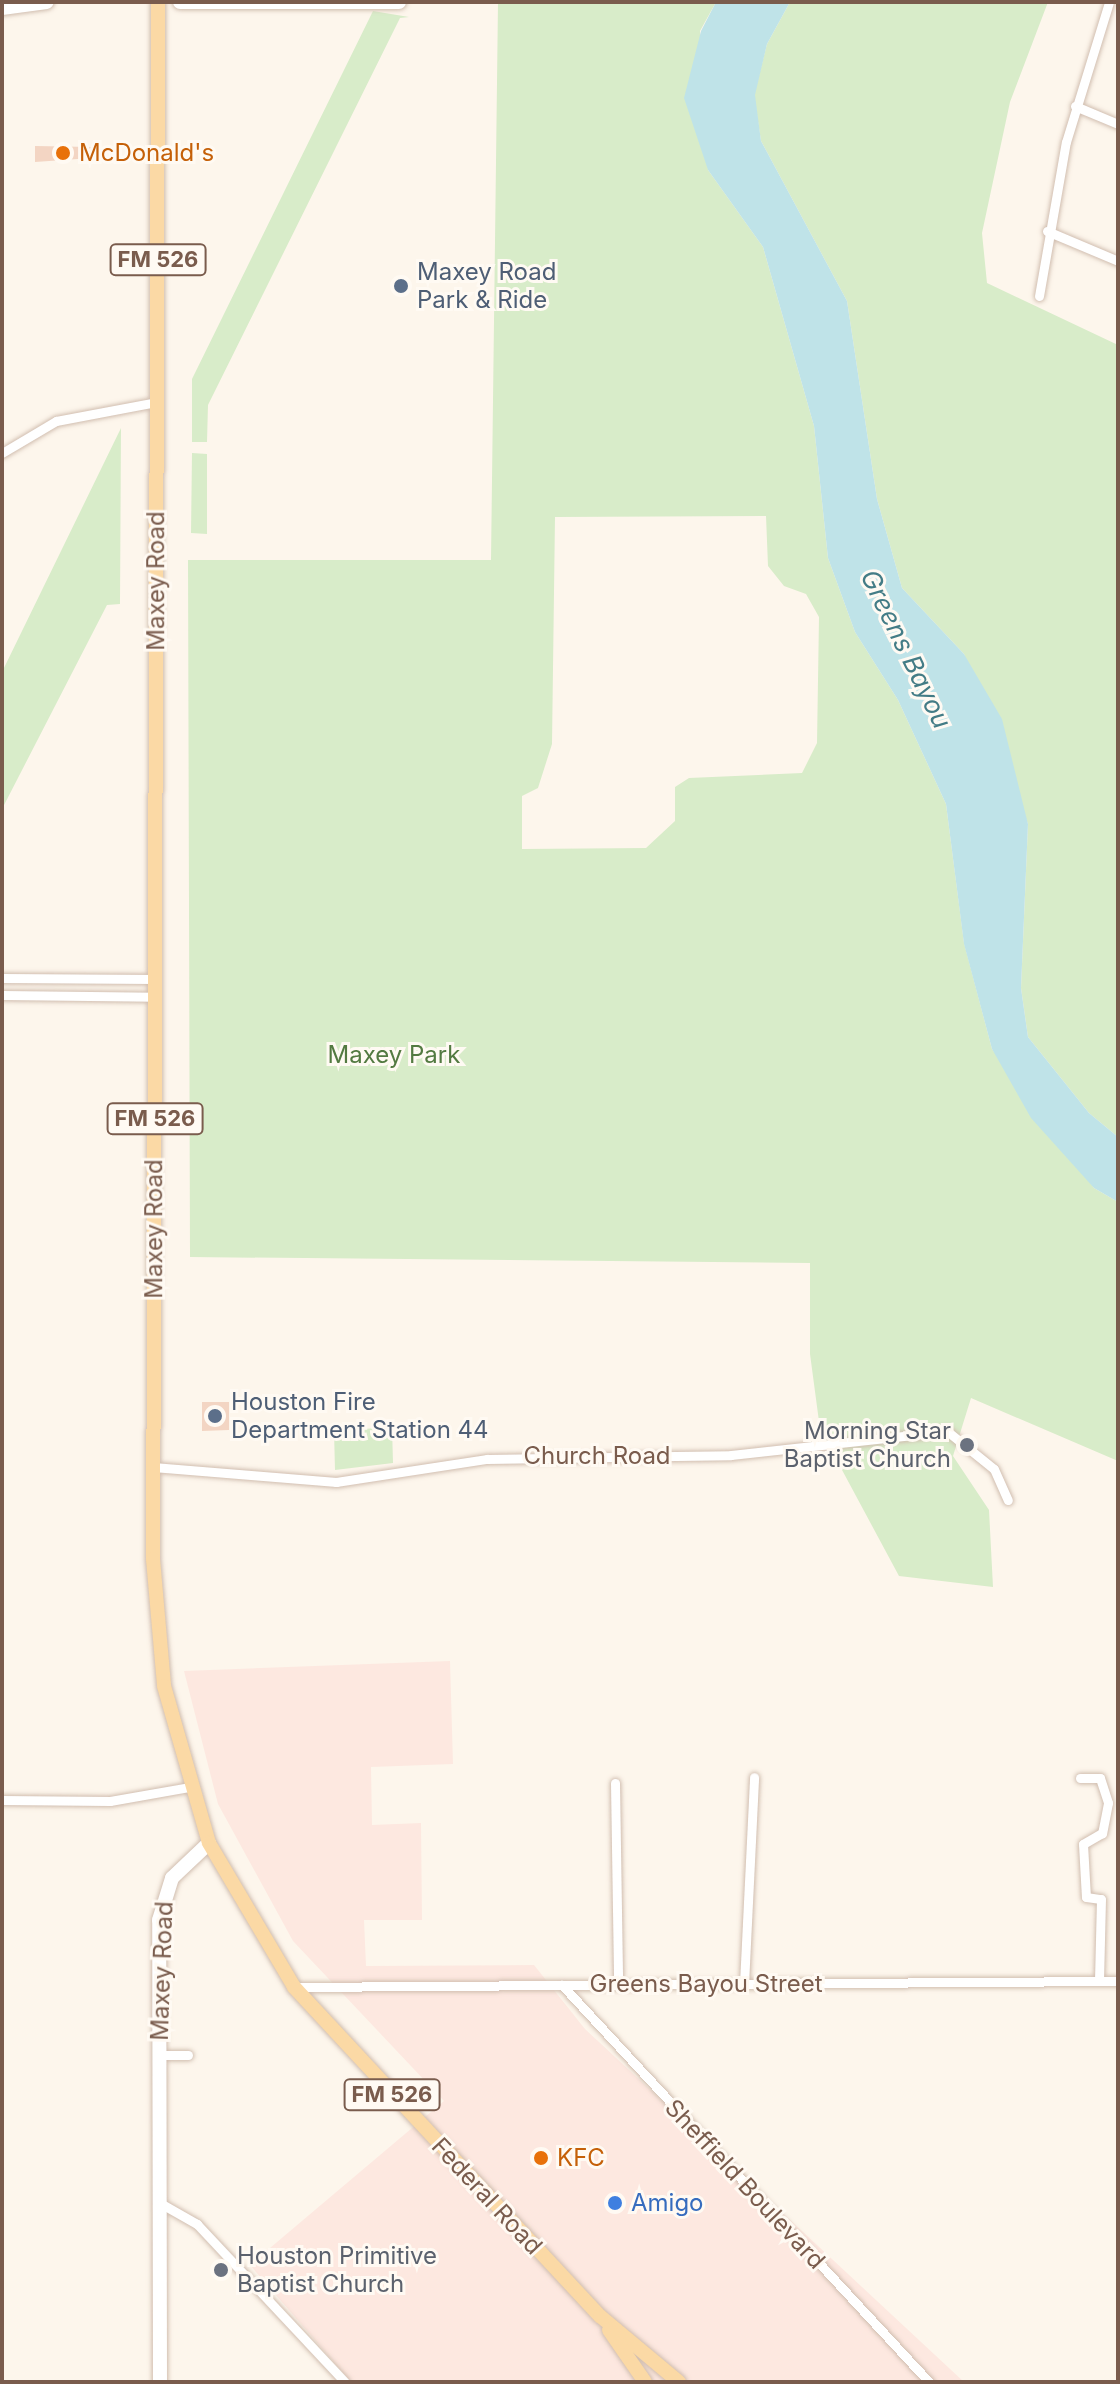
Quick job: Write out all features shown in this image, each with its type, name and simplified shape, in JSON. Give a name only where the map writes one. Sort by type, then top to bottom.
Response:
[{"type":"main road","name":"Maxey Road","points":[[158,2],[155,1628],[189,1787],[209,1843]]},
{"type":"main road","name":"Federal Road","points":[[209,1843],[294,1987],[600,2316],[677,2381]]},
{"type":"main road","name":"Federal Road","points":[[600,2316],[645,2382]]},
{"type":"street","points":[[2,8],[47,2]]},
{"type":"street","points":[[180,2],[399,2]]},
{"type":"street","points":[[1039,296],[1047,231],[1075,106],[1109,2]]},
{"type":"street","points":[[1075,106],[1118,124]]},
{"type":"street","points":[[1047,231],[1118,261]]},
{"type":"street","points":[[2,453],[56,421],[157,402]]},
{"type":"street","points":[[2,978],[155,979]]},
{"type":"street","points":[[35,978],[35,995]]},
{"type":"street","points":[[2,995],[155,997]]},
{"type":"street","name":"Church Road","points":[[153,1467],[336,1482],[498,1458],[731,1455],[947,1431],[994,1469],[1008,1500]]},
{"type":"street","points":[[744,1984],[754,1777]]},
{"type":"street","points":[[1080,1778],[1100,1778],[1108,1803],[1102,1833],[1083,1844],[1086,1897],[1101,1899],[1099,1981]]},
{"type":"street","points":[[615,1783],[618,1985]]},
{"type":"street","points":[[2,1800],[110,1801],[189,1787]]},
{"type":"street","name":"Maxey Road","points":[[160,2382],[160,1907],[172,1878],[209,1843]]},
{"type":"street","name":"Greens Bayou Street","points":[[294,1987],[1118,1981]]},
{"type":"street","name":"Sheffield Boulevard","points":[[562,1985],[929,2382]]},
{"type":"street","points":[[159,2055],[188,2055]]},
{"type":"street","points":[[160,2203],[197,2224],[345,2382]]},
{"type":"shaded area","points":[[450,1661],[453,1764],[371,1767],[372,1825],[421,1823],[422,1920],[364,1920],[366,1966],[534,1965],[585,2029],[964,2382],[351,2382],[250,2265],[444,2101],[293,1941],[218,1804],[184,1671]]},
{"type":"green space","name":"Maxey Park","points":[[498,2],[716,2],[700,31],[708,170],[763,247],[814,426],[828,558],[855,632],[898,700],[946,804],[964,943],[992,1049],[1094,1188],[1118,1202],[1118,1461],[971,1398],[953,1456],[989,1510],[993,1587],[899,1576],[820,1429],[810,1354],[810,1263],[190,1257],[188,560],[491,560]],"holes":[[[766,516],[768,566],[784,586],[806,594],[819,617],[817,743],[802,773],[689,778],[675,787],[675,821],[646,848],[522,849],[522,796],[538,788],[552,744],[555,517]]]},
{"type":"green space","points":[[790,2],[1048,2],[1010,102],[982,233],[987,283],[1118,345],[1118,1137],[1089,1113],[1028,1037],[1021,988],[1028,824],[964,654],[902,588],[877,499],[847,301],[761,141],[754,95],[767,44]]},
{"type":"green space","points":[[373,11],[409,17],[400,18],[208,405],[207,442],[192,442],[192,379]]},
{"type":"green space","points":[[121,428],[120,604],[107,605],[2,809],[2,672]]},
{"type":"green space","points":[[192,453],[207,454],[207,534],[191,533]]},
{"type":"green space","points":[[392,1427],[393,1463],[335,1470],[334,1431]]},
{"type":"water","name":"Greens Bayou","points":[[716,2],[790,2],[767,44],[755,95],[761,141],[847,301],[877,499],[902,588],[964,654],[1002,719],[1028,824],[1021,988],[1028,1037],[1089,1113],[1118,1137],[1118,1202],[1094,1188],[1031,1118],[992,1049],[964,944],[946,804],[898,700],[855,632],[828,558],[814,426],[763,247],[708,170],[684,98],[701,31]]},
{"type":"building","name":"McDonald's","points":[[35,146],[92,147],[92,158],[35,162]]},
{"type":"building","name":"Houston Fire Department Station 44","points":[[202,1402],[229,1402],[229,1430],[202,1431]]},
{"type":"place","name":"McDonald's","points":[[63,153]]},
{"type":"place","name":"Maxey Road Park & Ride","points":[[401,286]]},
{"type":"place","name":"Houston Fire Department Station 44","points":[[215,1416]]},
{"type":"place","name":"Morning Star Baptist Church","points":[[967,1445]]},
{"type":"place","name":"KFC","points":[[541,2158]]},
{"type":"place","name":"Amigo","points":[[615,2203]]},
{"type":"place","name":"Houston Primitive Baptist Church","points":[[221,2270]]}]
